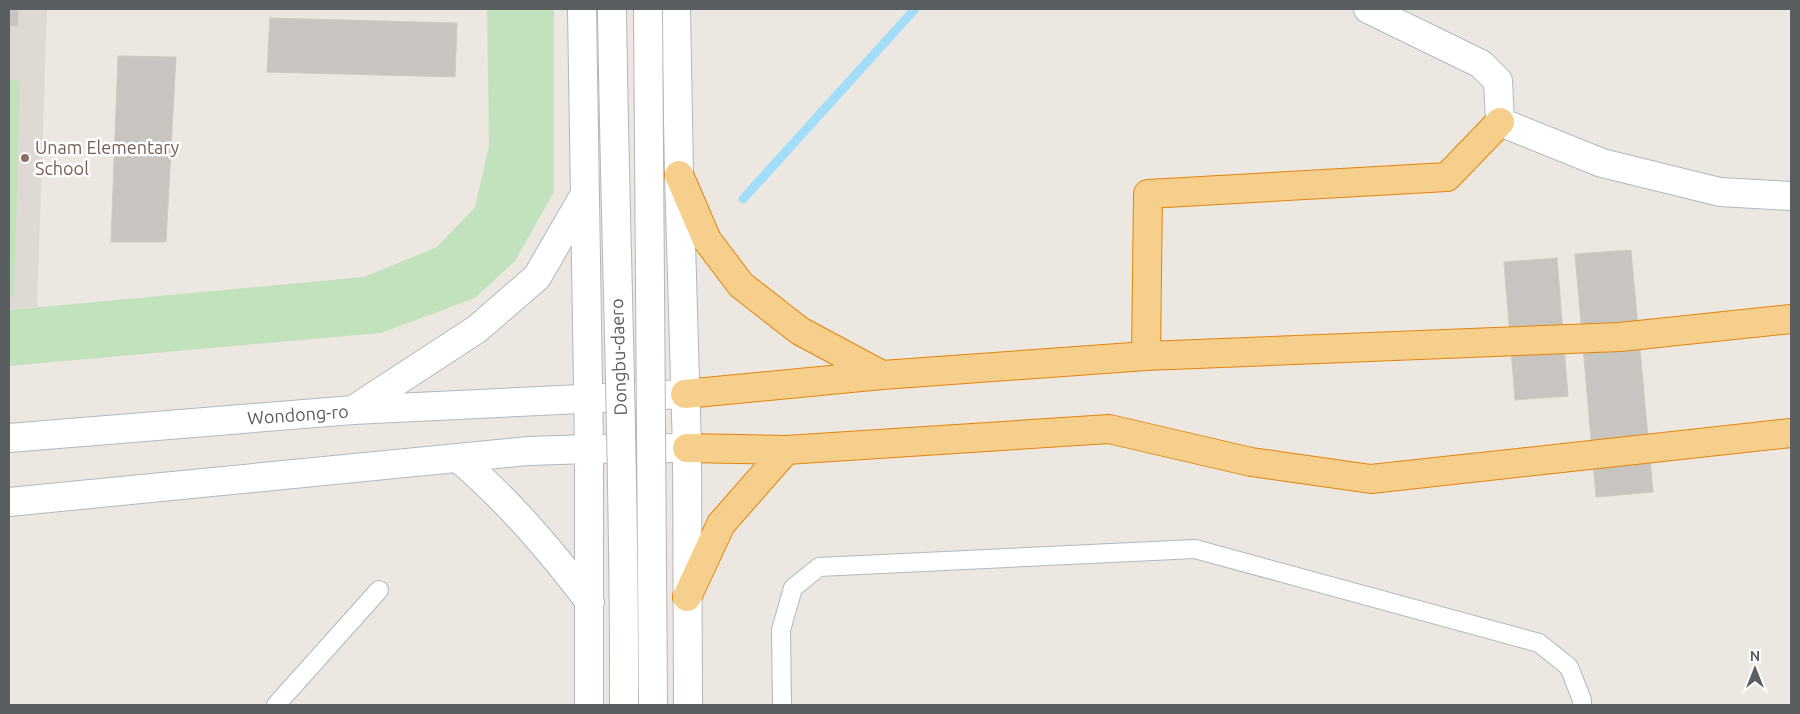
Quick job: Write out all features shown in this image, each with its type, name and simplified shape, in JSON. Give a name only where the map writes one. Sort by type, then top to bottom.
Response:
[{"type":"highway","points":[[1146,356],[1148,194],[1447,177],[1500,122]]},
{"type":"highway","points":[[679,175],[707,240],[741,285],[800,331],[882,375]]},
{"type":"highway","points":[[685,394],[882,375],[1146,356],[1620,337],[1791,319]]},
{"type":"highway","points":[[687,448],[786,450],[1109,429],[1251,462],[1371,479],[1791,433]]},
{"type":"highway","points":[[687,596],[721,524],[786,450]]},
{"type":"main road","name":"Dongbu-daero","points":[[582,9],[589,449],[589,705]]},
{"type":"main road","name":"Dongbu-daero","points":[[612,9],[614,179],[625,562],[624,705]]},
{"type":"main road","name":"Dongbu-daero","points":[[648,9],[654,705]]},
{"type":"main road","points":[[676,9],[687,448],[688,705]]},
{"type":"main road","points":[[1368,9],[1481,64],[1498,81],[1500,122],[1602,163],[1720,192],[1791,196]]},
{"type":"main road","points":[[353,410],[477,329],[537,277],[585,193]]},
{"type":"main road","name":"Wondong-ro","points":[[9,438],[353,410],[685,394]]},
{"type":"main road","points":[[9,502],[528,451],[687,448]]},
{"type":"main road","points":[[458,458],[516,512],[590,602]]},
{"type":"lane","points":[[782,705],[781,630],[793,588],[820,567],[1195,549],[1540,643],[1568,667],[1582,700],[1582,705]]},
{"type":"lane","points":[[276,705],[379,590]]},
{"type":"shaded area","name":"Unam Elementary School","points":[[9,9],[47,9],[37,307],[9,310]]},
{"type":"green space","points":[[487,9],[554,9],[554,192],[515,261],[475,298],[381,333],[9,366],[9,310],[364,277],[437,247],[475,207],[489,146]]},
{"type":"green space","points":[[9,80],[20,80],[14,296],[9,296]]},
{"type":"building","points":[[9,9],[18,9],[18,26],[9,26]]},
{"type":"building","points":[[270,18],[457,23],[455,77],[267,72]]},
{"type":"building","points":[[118,56],[176,57],[166,242],[111,242]]},
{"type":"building","points":[[1631,250],[1653,492],[1596,497],[1575,254]]},
{"type":"building","points":[[1557,258],[1568,396],[1515,400],[1504,262]]},
{"type":"waterway","points":[[743,199],[915,9]]},
{"type":"place","name":"Unam Elementary School","points":[[25,158]]}]
